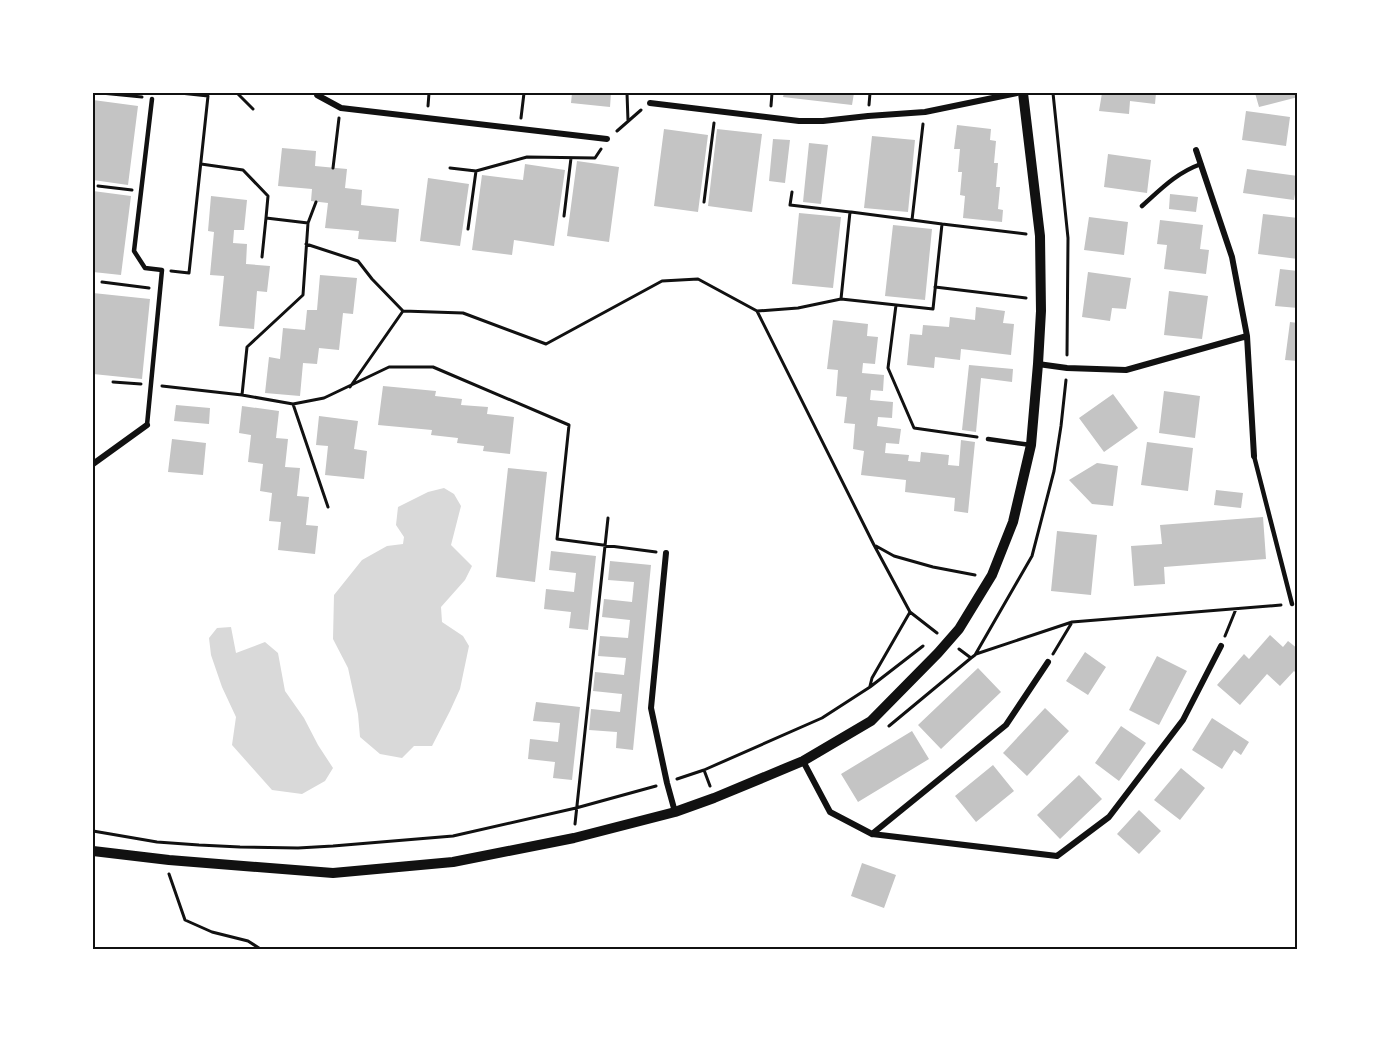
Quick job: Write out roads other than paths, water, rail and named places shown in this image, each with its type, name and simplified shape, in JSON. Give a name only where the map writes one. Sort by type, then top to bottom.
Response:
[{"type":"street","points":[[317,93],[341,108],[607,139]]},
{"type":"street","points":[[650,103],[799,121],[823,121],[925,112],[1017,93]]},
{"type":"street","points":[[93,851],[169,860],[333,873],[453,862],[574,838],[675,812],[803,761],[871,721],[959,629],[992,574],[1013,522],[1030,446],[1041,311],[1040,236],[1023,93]]},
{"type":"street","points":[[1196,150],[1232,257],[1247,336],[1254,456]]},
{"type":"street","points":[[1038,364],[1067,368],[1126,370],[1247,336]]},
{"type":"street","points":[[93,464],[147,425]]},
{"type":"street","points":[[666,553],[651,708],[675,812]]},
{"type":"street","points":[[803,761],[830,812],[872,834],[1057,856],[1109,817],[1124,798],[1183,720],[1221,646]]},
{"type":"street","points":[[872,834],[1006,725],[1048,662]]},
{"type":"lane","points":[[147,425],[162,270],[145,268],[134,251],[152,99]]},
{"type":"lane","points":[[1142,206],[1174,177],[1201,164]]},
{"type":"lane","points":[[988,439],[1030,446]]},
{"type":"lane","points":[[1254,456],[1292,604]]}]
